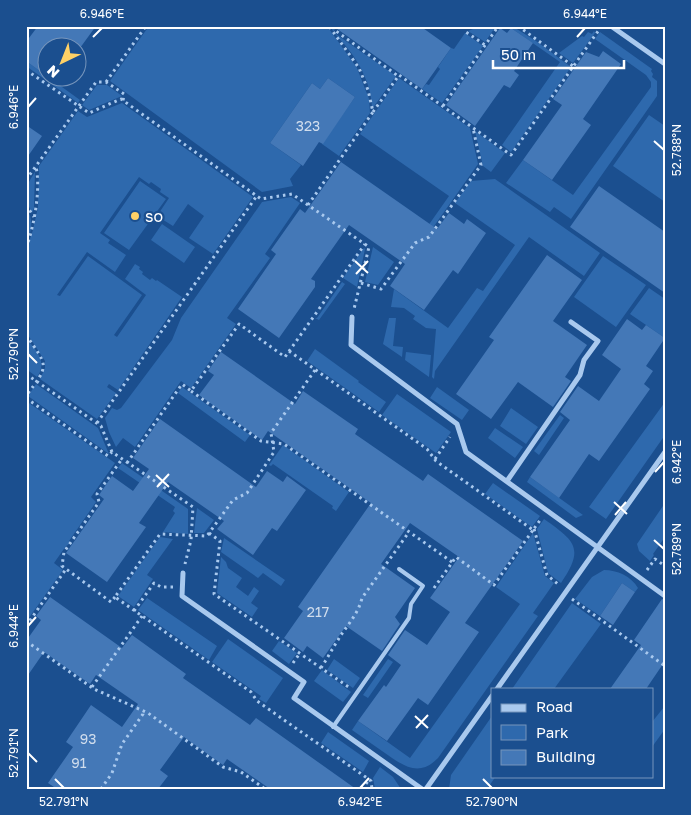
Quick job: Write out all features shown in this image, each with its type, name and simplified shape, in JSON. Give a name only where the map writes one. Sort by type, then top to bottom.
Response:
[{"type":"street","points":[[611,26],[665,64]]},
{"type":"street","points":[[352,317],[352,345],[457,424],[466,452],[665,596]]},
{"type":"street","points":[[507,480],[580,375],[584,360],[598,341],[571,322]]},
{"type":"street","points":[[498,688],[665,452]]},
{"type":"street","points":[[182,573],[182,596],[304,682],[294,698],[422,789]]},
{"type":"street","points":[[426,789],[491,697]]},
{"type":"lane","points":[[333,727],[409,618],[411,604],[423,586],[399,569]]},
{"type":"path","points":[[106,82],[146,26]]},
{"type":"path","points":[[329,26],[359,68],[368,90],[371,111],[373,112]]},
{"type":"path","points":[[340,26],[336,31],[511,154],[602,26]]},
{"type":"path","points":[[466,26],[466,32],[485,45]]},
{"type":"path","points":[[443,106],[497,28],[496,26]]},
{"type":"path","points":[[518,26],[573,66]]},
{"type":"path","points":[[26,70],[89,113],[122,99],[261,200],[292,194],[369,247],[352,317]]},
{"type":"path","points":[[308,205],[398,76]]},
{"type":"path","points":[[26,180],[96,82],[106,82],[124,94],[123,100]]},
{"type":"path","points":[[361,283],[381,289],[414,242],[429,237],[481,165],[473,128]]},
{"type":"path","points":[[26,248],[33,228],[36,167]]},
{"type":"path","points":[[97,423],[256,197]]},
{"type":"path","points":[[26,205],[34,218]]},
{"type":"path","points":[[191,391],[239,324],[285,357],[365,244]]},
{"type":"path","points":[[26,335],[43,359],[43,370],[26,397],[108,456],[112,452]]},
{"type":"path","points":[[289,351],[427,449],[435,460],[533,530],[547,575],[558,583],[565,594],[665,666]]},
{"type":"path","points":[[122,459],[97,494],[99,502],[64,552],[62,566],[111,602],[160,534],[207,536],[232,500],[247,493],[274,452],[271,433],[315,370]]},
{"type":"path","points":[[26,374],[101,426],[112,452],[193,507],[191,536],[182,573]]},
{"type":"path","points":[[127,463],[182,384],[261,441],[284,444],[452,562]]},
{"type":"path","points":[[435,460],[453,434],[459,432]]},
{"type":"path","points":[[422,588],[432,590],[456,557],[494,585],[547,510]]},
{"type":"path","points":[[321,668],[334,649],[336,642],[360,609],[362,598],[409,532]]},
{"type":"path","points":[[209,533],[220,541],[214,594],[357,693]]},
{"type":"path","points":[[640,578],[655,559],[665,566]]},
{"type":"path","points":[[26,626],[66,569]]},
{"type":"path","points":[[134,610],[154,582],[161,587],[182,587]]},
{"type":"path","points":[[115,597],[251,692],[257,701],[369,780],[372,789]]},
{"type":"path","points":[[92,687],[142,616]]},
{"type":"path","points":[[26,641],[92,687],[143,711],[223,766],[241,772],[265,789]]},
{"type":"path","points":[[101,789],[112,773],[122,744],[143,714],[143,711]]},
{"type":"path","points":[[362,789],[369,780]]},
{"type":"green space","points":[[149,26],[327,26],[357,68],[369,99],[370,113],[339,156],[322,144],[355,97],[328,78],[320,89],[312,83],[270,143],[301,165],[290,179],[293,186],[262,192],[110,81]]},
{"type":"green space","points":[[330,26],[337,26],[333,32]]},
{"type":"green space","points":[[481,26],[491,26],[494,29],[485,42],[468,31]]},
{"type":"green space","points":[[512,26],[571,67],[511,152],[502,145],[560,62],[511,28]]},
{"type":"green space","points":[[594,31],[595,33],[573,63],[559,53],[582,36],[584,37],[588,32],[592,34]]},
{"type":"green space","points":[[600,32],[652,69],[652,77],[657,81],[657,96],[571,219],[554,207],[550,212],[506,183],[523,160],[573,195],[651,87],[651,82],[646,75],[595,39]]},
{"type":"green space","points":[[335,33],[396,76],[372,109],[370,92],[364,75],[350,52]]},
{"type":"green space","points":[[465,33],[483,46],[442,103],[422,89],[426,84],[429,85],[451,48],[454,49]]},
{"type":"green space","points":[[26,61],[38,70],[38,75],[26,66]]},
{"type":"green space","points":[[399,78],[470,128],[478,164],[427,236],[423,233],[449,196],[360,134]]},
{"type":"green space","points":[[97,85],[107,85],[122,96],[89,110],[82,105]]},
{"type":"green space","points":[[57,88],[63,88],[80,100],[78,103]]},
{"type":"green space","points":[[122,103],[253,197],[213,254],[189,238],[204,216],[188,204],[173,226],[157,216],[169,198],[151,182],[149,184],[139,177],[100,233],[110,240],[108,243],[126,255],[115,272],[87,252],[57,295],[60,296],[88,256],[142,295],[114,335],[117,337],[146,295],[125,279],[135,264],[140,267],[139,269],[143,272],[142,274],[150,280],[152,278],[157,280],[182,297],[118,390],[109,384],[107,387],[116,393],[97,419],[40,379],[45,368],[45,361],[26,332],[26,251],[38,207],[39,166],[78,111],[87,117]]},
{"type":"green space","points":[[649,115],[665,126],[665,202],[613,166]]},
{"type":"green space","points":[[475,131],[505,153],[491,172],[483,166]]},
{"type":"green space","points":[[35,172],[34,208],[32,213],[27,201],[26,192]]},
{"type":"green space","points":[[495,179],[600,253],[584,276],[529,237],[435,371],[434,379],[432,377],[436,329],[426,328],[413,319],[415,316],[404,308],[391,307],[394,289],[448,328],[477,288],[483,291],[515,245],[455,203],[471,181]]},
{"type":"green space","name":"so","points":[[140,181],[166,199],[129,250],[104,233]]},
{"type":"green space","points":[[291,197],[300,203],[265,254],[270,258],[227,318],[236,324],[191,388],[181,381],[135,447],[123,438],[116,447],[105,418],[112,408],[117,410],[121,408],[172,340],[181,318],[262,202]]},
{"type":"green space","points":[[26,207],[30,216],[31,226],[26,244]]},
{"type":"green space","points":[[162,224],[195,247],[184,263],[151,240]]},
{"type":"green space","points":[[373,247],[394,262],[378,285],[365,282]]},
{"type":"green space","points":[[365,249],[357,287],[343,278]]},
{"type":"green space","points":[[603,256],[646,285],[616,327],[574,297]]},
{"type":"green space","points":[[342,282],[345,284],[319,320],[315,318],[317,318]]},
{"type":"green space","points":[[649,288],[665,299],[665,338],[630,314]]},
{"type":"green space","points":[[389,318],[396,318],[393,346],[403,347],[402,357],[383,344]]},
{"type":"green space","points":[[26,338],[37,352],[41,361],[40,372],[37,377],[26,369]]},
{"type":"green space","points":[[315,349],[386,402],[379,412],[307,361]]},
{"type":"green space","points":[[406,352],[431,355],[429,377],[405,360]]},
{"type":"green space","points":[[36,384],[98,428],[109,454],[28,396]]},
{"type":"green space","points":[[182,387],[250,435],[245,442],[178,393]]},
{"type":"green space","points":[[437,387],[469,410],[462,420],[430,398]]},
{"type":"green space","points":[[397,394],[451,432],[436,453],[382,415]]},
{"type":"green space","points":[[26,401],[115,463],[91,497],[96,502],[54,563],[63,570],[26,622]]},
{"type":"green space","points":[[665,402],[665,435],[606,519],[589,507]]},
{"type":"green space","points":[[511,408],[538,427],[526,444],[500,426]]},
{"type":"green space","points":[[560,415],[564,418],[539,455],[534,451]]},
{"type":"green space","points":[[495,428],[523,447],[515,458],[488,438]]},
{"type":"green space","points":[[283,445],[349,492],[336,511],[332,508],[333,506],[273,464],[269,465]]},
{"type":"green space","points":[[122,463],[188,509],[188,534],[163,532],[175,513],[173,511],[175,507],[118,468]]},
{"type":"green space","points":[[530,477],[583,515],[576,518],[527,482]]},
{"type":"green space","points":[[493,483],[540,516],[532,527],[485,494]]},
{"type":"green space","points":[[665,503],[665,537],[650,561],[639,551],[637,544]]},
{"type":"green space","points":[[197,508],[214,520],[204,533],[194,533]]},
{"type":"green space","points":[[544,519],[563,533],[573,546],[573,561],[561,583],[548,573],[537,529]]},
{"type":"green space","points":[[533,533],[545,576],[554,583],[533,613],[538,616],[438,758],[423,768],[410,767],[396,761],[352,730],[358,721],[410,758],[520,604],[496,587]]},
{"type":"green space","points":[[160,537],[173,539],[147,575],[153,579],[134,607],[118,596]]},
{"type":"green space","points":[[224,538],[285,580],[281,586],[263,573],[258,578],[221,552]]},
{"type":"green space","points":[[221,557],[226,562],[228,568],[242,578],[236,587],[248,596],[254,587],[259,591],[251,603],[258,608],[252,617],[217,593]]},
{"type":"green space","points":[[604,570],[623,574],[632,580],[638,588],[635,592],[622,583],[600,616],[575,599],[592,577]]},
{"type":"green space","points":[[147,598],[217,646],[209,660],[138,610]]},
{"type":"green space","points":[[572,603],[601,624],[555,688],[513,688]]},
{"type":"green space","points":[[228,639],[283,678],[266,703],[259,699],[261,696],[212,662]]},
{"type":"green space","points":[[279,641],[297,653],[289,664],[272,651]]},
{"type":"green space","points":[[334,659],[360,678],[353,688],[327,670]]},
{"type":"green space","points":[[388,659],[393,662],[368,698],[363,695]]},
{"type":"green space","points":[[322,670],[351,692],[343,702],[314,681]]},
{"type":"green space","points":[[664,707],[665,729],[654,744],[654,720]]},
{"type":"green space","points":[[491,717],[491,778],[495,778],[487,789],[449,789],[451,775]]},
{"type":"green space","points":[[328,732],[369,761],[363,772],[321,743]]},
{"type":"green space","points":[[380,767],[393,777],[401,789],[375,789],[373,778]]},
{"type":"building","points":[[38,26],[96,26],[87,38],[38,38],[38,70],[26,61],[26,42]]},
{"type":"building","points":[[333,26],[420,26],[451,48],[422,89]]},
{"type":"building","points":[[500,28],[507,33],[511,28],[533,43],[514,71],[519,75],[510,88],[504,85],[475,126],[446,105]]},
{"type":"building","points":[[603,51],[621,64],[583,119],[591,125],[552,180],[523,160],[562,105],[553,99],[586,52],[599,57]]},
{"type":"building","points":[[328,78],[355,97],[323,144],[319,142],[303,166],[270,143],[312,83],[320,89]]},
{"type":"building","points":[[26,125],[42,136],[26,159]]},
{"type":"building","points":[[341,162],[437,229],[449,213],[464,224],[467,219],[486,233],[458,274],[453,270],[424,310],[390,286],[405,264],[349,225],[311,279],[315,281],[315,287],[279,338],[238,309],[276,254],[271,250],[300,209],[305,213]]},
{"type":"building","points":[[599,186],[665,232],[665,293],[570,227]]},
{"type":"building","points":[[547,255],[582,280],[553,321],[587,345],[565,377],[571,381],[553,407],[518,382],[491,419],[456,394],[494,340],[489,337]]},
{"type":"building","points":[[627,319],[642,330],[646,325],[665,338],[646,366],[653,371],[644,384],[650,389],[599,461],[589,454],[559,498],[530,477],[570,420],[560,412],[578,386],[599,401],[621,369],[602,355]]},
{"type":"building","points":[[221,352],[295,404],[303,391],[358,429],[355,434],[423,481],[428,474],[523,541],[465,623],[479,632],[428,705],[418,698],[387,741],[358,721],[384,685],[386,687],[401,665],[388,655],[405,630],[427,645],[450,612],[430,598],[459,557],[410,523],[381,564],[415,588],[395,617],[400,624],[382,651],[346,626],[323,658],[307,646],[303,652],[284,638],[303,611],[298,607],[371,503],[268,431],[262,440],[199,395],[214,375],[208,371]]},
{"type":"building","points":[[160,419],[256,487],[267,471],[283,482],[287,476],[306,490],[277,531],[272,528],[253,555],[217,529],[224,521],[168,482],[139,523],[146,527],[107,582],[66,553],[104,499],[99,495],[112,476],[133,491],[149,469],[133,458]]},
{"type":"building","points":[[622,583],[635,592],[613,625],[600,616]]},
{"type":"building","points":[[50,597],[122,648],[132,635],[186,674],[183,678],[250,725],[256,718],[356,789],[270,789],[227,759],[223,765],[184,737],[160,770],[168,776],[158,789],[57,789],[48,783],[73,747],[66,742],[91,705],[122,727],[138,704],[96,675],[90,684],[44,652],[26,678],[26,641],[41,620],[36,616]]},
{"type":"building","points":[[662,599],[665,600],[665,661],[647,688],[611,688],[641,645],[634,640]]},
{"type":"place","name":"so","points":[[135,216]]}]
